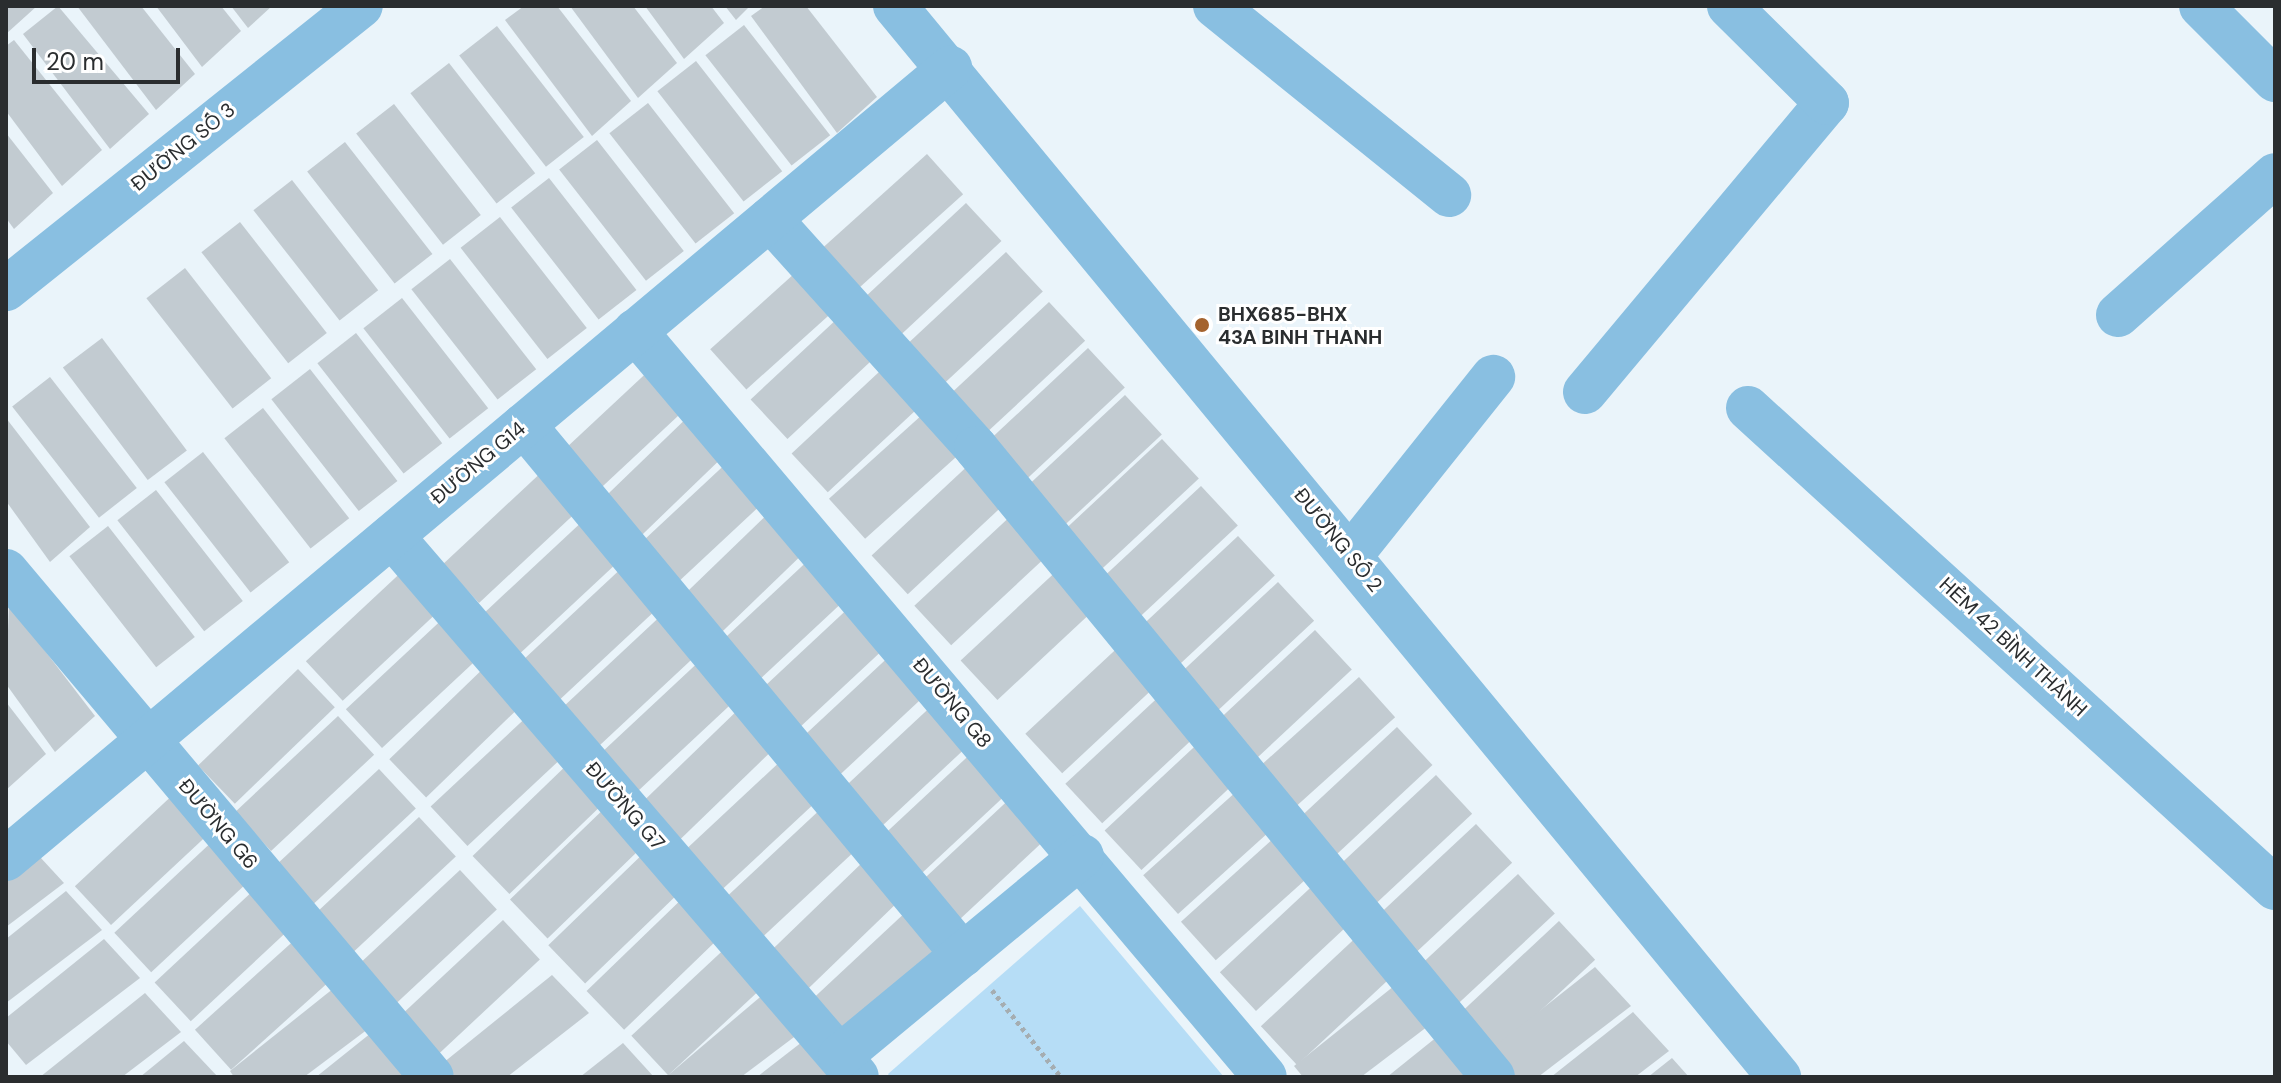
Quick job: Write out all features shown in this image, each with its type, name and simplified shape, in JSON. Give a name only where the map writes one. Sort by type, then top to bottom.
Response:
[{"type":"street","name":"ĐƯỜNG SỐ 3","points":[[6,289],[361,6]]},
{"type":"street","name":"ĐƯỜNG SỐ 2","points":[[895,6],[950,68],[1351,555],[1767,1073]]},
{"type":"street","points":[[1215,6],[1449,195]]},
{"type":"street","points":[[1585,392],[1827,103],[1729,6]]},
{"type":"street","points":[[2201,6],[2275,80]]},
{"type":"street","name":"ĐƯỜNG G14","points":[[6,859],[950,68]]},
{"type":"street","points":[[2118,315],[2275,175]]},
{"type":"street","points":[[770,219],[976,448],[1493,1077]]},
{"type":"street","name":"ĐƯỜNG G8","points":[[635,331],[1082,856],[1265,1077]]},
{"type":"street","points":[[1351,555],[1493,377]]},
{"type":"street","name":"HẺM 42 BÌNH THÀNH","points":[[1748,408],[2275,888]]},
{"type":"street","points":[[524,425],[963,955]]},
{"type":"street","name":"ĐƯỜNG G7","points":[[392,536],[849,1067]]},
{"type":"street","name":"ĐƯỜNG G6","points":[[6,571],[432,1077]]},
{"type":"street","points":[[849,1067],[963,955],[1082,856]]},
{"type":"path","points":[[963,955],[1061,1077]]},
{"type":"shaded area","points":[[1080,906],[1224,1077],[890,1077],[888,1074]]},
{"type":"building","points":[[6,6],[37,6],[6,34]]},
{"type":"building","points":[[58,6],[149,114],[110,149],[23,34]]},
{"type":"building","points":[[77,6],[141,6],[195,74],[156,110]]},
{"type":"building","points":[[156,6],[221,6],[241,31],[202,67]]},
{"type":"building","points":[[231,6],[272,6],[248,28]]},
{"type":"building","points":[[524,6],[557,6],[631,101],[592,136],[505,20]]},
{"type":"building","points":[[570,6],[633,6],[677,63],[638,98]]},
{"type":"building","points":[[645,6],[711,6],[724,23],[684,59]]},
{"type":"building","points":[[725,6],[750,6],[736,20]]},
{"type":"building","points":[[765,6],[806,6],[877,97],[837,133],[751,16]]},
{"type":"building","points":[[744,25],[830,135],[792,165],[705,55]]},
{"type":"building","points":[[497,26],[584,137],[546,167],[459,56]]},
{"type":"building","points":[[14,40],[102,150],[62,186],[6,111],[6,46]]},
{"type":"building","points":[[696,61],[782,171],[744,201],[657,91]]},
{"type":"building","points":[[449,63],[535,173],[497,203],[410,93]]},
{"type":"building","points":[[648,103],[734,213],[696,243],[609,133]]},
{"type":"building","points":[[394,104],[481,215],[443,245],[356,134]]},
{"type":"building","points":[[6,133],[53,193],[14,229],[6,218]]},
{"type":"building","points":[[597,140],[684,251],[646,281],[559,170]]},
{"type":"building","points":[[345,142],[432,254],[395,283],[307,172]]},
{"type":"building","points":[[927,154],[963,194],[858,288],[822,248]]},
{"type":"building","points":[[549,178],[636,290],[599,319],[511,208]]},
{"type":"building","points":[[292,180],[378,290],[340,320],[253,210]]},
{"type":"building","points":[[966,203],[1001,241],[900,336],[864,298]]},
{"type":"building","points":[[500,217],[587,328],[547,359],[461,248]]},
{"type":"building","points":[[240,222],[327,333],[288,363],[201,252]]},
{"type":"building","points":[[1006,252],[1043,291],[941,386],[904,347]]},
{"type":"building","points":[[815,255],[851,295],[746,389],[710,349]]},
{"type":"building","points":[[450,259],[536,369],[498,399],[411,289]]},
{"type":"building","points":[[185,268],[271,378],[233,408],[146,298]]},
{"type":"building","points":[[402,298],[488,408],[450,438],[363,328]]},
{"type":"building","points":[[1049,302],[1085,341],[983,436],[947,397]]},
{"type":"building","points":[[853,304],[890,343],[787,439],[751,399]]},
{"type":"building","points":[[356,333],[442,443],[404,473],[317,363]]},
{"type":"building","points":[[102,338],[187,451],[148,480],[63,367]]},
{"type":"building","points":[[1088,348],[1125,387],[1022,483],[986,443]]},
{"type":"building","points":[[894,358],[930,397],[828,492],[792,453]]},
{"type":"building","points":[[656,364],[692,403],[589,499],[553,460]]},
{"type":"building","points":[[310,369],[397,481],[359,511],[271,399]]},
{"type":"building","points":[[50,377],[137,488],[99,518],[12,407]]},
{"type":"building","points":[[1125,395],[1162,434],[1060,529],[1023,490]]},
{"type":"building","points":[[933,405],[969,445],[865,539],[829,499]]},
{"type":"building","points":[[263,408],[349,518],[311,548],[224,438]]},
{"type":"building","points":[[695,410],[732,448],[632,545],[595,507]]},
{"type":"building","points":[[6,418],[90,527],[50,562],[6,501]]},
{"type":"building","points":[[1162,439],[1199,478],[1096,574],[1060,534]]},
{"type":"building","points":[[203,452],[289,562],[251,592],[164,482]]},
{"type":"building","points":[[733,457],[770,496],[667,592],[631,552]]},
{"type":"building","points":[[974,460],[1010,499],[908,594],[872,555]]},
{"type":"building","points":[[546,468],[582,507],[479,603],[443,564]]},
{"type":"building","points":[[1201,486],[1238,525],[1136,620],[1099,581]]},
{"type":"building","points":[[156,490],[243,601],[204,631],[117,520]]},
{"type":"building","points":[[777,505],[814,543],[713,640],[676,602]]},
{"type":"building","points":[[1016,511],[1053,550],[951,645],[914,606]]},
{"type":"building","points":[[586,518],[623,557],[520,653],[484,613]]},
{"type":"building","points":[[108,526],[195,637],[156,667],[69,556]]},
{"type":"building","points":[[1238,536],[1275,575],[1172,671],[1136,631]]},
{"type":"building","points":[[815,554],[852,593],[750,688],[713,649]]},
{"type":"building","points":[[626,564],[663,603],[560,699],[524,659]]},
{"type":"building","points":[[409,565],[446,604],[343,701],[306,661]]},
{"type":"building","points":[[1063,565],[1100,604],[997,700],[961,660]]},
{"type":"building","points":[[1278,582],[1314,621],[1212,716],[1176,677]]},
{"type":"building","points":[[855,602],[892,641],[790,736],[753,697]]},
{"type":"building","points":[[9,604],[95,716],[55,752],[6,684]]},
{"type":"building","points":[[667,610],[703,649],[600,745],[564,706]]},
{"type":"building","points":[[449,613],[485,652],[382,748],[346,709]]},
{"type":"building","points":[[1315,630],[1352,669],[1250,764],[1213,725]]},
{"type":"building","points":[[1127,639],[1164,678],[1062,773],[1025,734]]},
{"type":"building","points":[[896,650],[932,689],[830,784],[794,745]]},
{"type":"building","points":[[705,656],[741,695],[638,791],[602,752]]},
{"type":"building","points":[[490,662],[527,700],[426,797],[389,759]]},
{"type":"building","points":[[298,669],[335,707],[235,804],[198,766]]},
{"type":"building","points":[[1359,677],[1395,717],[1290,811],[1254,771]]},
{"type":"building","points":[[1167,689],[1204,728],[1102,823],[1065,784]]},
{"type":"building","points":[[939,699],[976,738],[873,834],[837,794]]},
{"type":"building","points":[[6,702],[46,754],[6,790]]},
{"type":"building","points":[[744,704],[781,742],[680,839],[643,801]]},
{"type":"building","points":[[533,711],[570,750],[467,846],[431,806]]},
{"type":"building","points":[[338,716],[374,755],[271,851],[235,812]]},
{"type":"building","points":[[1397,727],[1432,765],[1331,860],[1295,822]]},
{"type":"building","points":[[1207,735],[1244,774],[1141,870],[1105,830]]},
{"type":"building","points":[[979,746],[1016,785],[913,881],[877,841]]},
{"type":"building","points":[[785,757],[822,796],[719,892],[683,852]]},
{"type":"building","points":[[574,758],[611,796],[509,894],[473,856]]},
{"type":"building","points":[[379,769],[416,808],[313,904],[277,864]]},
{"type":"building","points":[[1436,775],[1472,814],[1370,909],[1334,870]]},
{"type":"building","points":[[1248,781],[1283,820],[1178,914],[1143,875]]},
{"type":"building","points":[[178,790],[214,829],[111,925],[75,886]]},
{"type":"building","points":[[1017,792],[1054,831],[951,928],[914,888]]},
{"type":"building","points":[[610,803],[648,842],[548,938],[510,900]]},
{"type":"building","points":[[825,805],[862,844],[759,940],[723,900]]},
{"type":"building","points":[[419,817],[456,856],[354,951],[317,912]]},
{"type":"building","points":[[1476,824],[1512,863],[1410,958],[1374,919]]},
{"type":"building","points":[[1285,828],[1320,867],[1216,960],[1181,922]]},
{"type":"building","points":[[216,838],[253,877],[151,972],[114,933]]},
{"type":"building","points":[[28,844],[64,883],[6,927],[6,862]]},
{"type":"building","points":[[649,848],[686,886],[585,983],[548,945]]},
{"type":"building","points":[[866,859],[903,897],[802,994],[765,956]]},
{"type":"building","points":[[460,870],[497,909],[394,1005],[358,965]]},
{"type":"building","points":[[1518,874],[1555,913],[1453,1008],[1416,969]]},
{"type":"building","points":[[1323,876],[1359,915],[1256,1011],[1220,972]]},
{"type":"building","points":[[257,887],[293,926],[191,1021],[155,982]]},
{"type":"building","points":[[66,891],[102,930],[6,1003],[6,939]]},
{"type":"building","points":[[688,893],[726,932],[624,1030],[587,991]]},
{"type":"building","points":[[909,909],[945,948],[843,1043],[807,1004]]},
{"type":"building","points":[[503,920],[540,959],[437,1056],[400,1016]]},
{"type":"building","points":[[1559,921],[1595,960],[1493,1055],[1457,1016]]},
{"type":"building","points":[[1364,930],[1400,969],[1297,1065],[1261,1026]]},
{"type":"building","points":[[299,936],[335,976],[231,1070],[195,1030]]},
{"type":"building","points":[[104,939],[140,978],[26,1065],[6,1041],[6,1018]]},
{"type":"building","points":[[733,941],[770,980],[668,1075],[631,1036]]},
{"type":"building","points":[[1595,967],[1631,1006],[1538,1077],[1504,1077],[1485,1054]]},
{"type":"building","points":[[552,975],[589,1013],[507,1077],[455,1077],[443,1063]]},
{"type":"building","points":[[1404,978],[1440,1017],[1361,1077],[1303,1077],[1294,1066]]},
{"type":"building","points":[[339,984],[376,1023],[304,1077],[234,1077],[230,1071]]},
{"type":"building","points":[[773,986],[810,1025],[741,1077],[666,1077]]},
{"type":"building","points":[[145,993],[181,1032],[122,1077],[40,1077]]},
{"type":"building","points":[[1633,1012],[1669,1051],[1635,1077],[1551,1077]]},
{"type":"building","points":[[376,1029],[412,1069],[401,1077],[316,1077]]},
{"type":"building","points":[[1443,1032],[1471,1077],[1387,1077]]},
{"type":"building","points":[[811,1035],[843,1077],[757,1077]]},
{"type":"building","points":[[184,1041],[218,1077],[140,1077]]},
{"type":"building","points":[[623,1043],[654,1077],[580,1077]]},
{"type":"building","points":[[1672,1058],[1689,1077],[1648,1077]]},
{"type":"place","name":"BHX685-BHX 43A BINH THANH","points":[[1202,325]]}]
